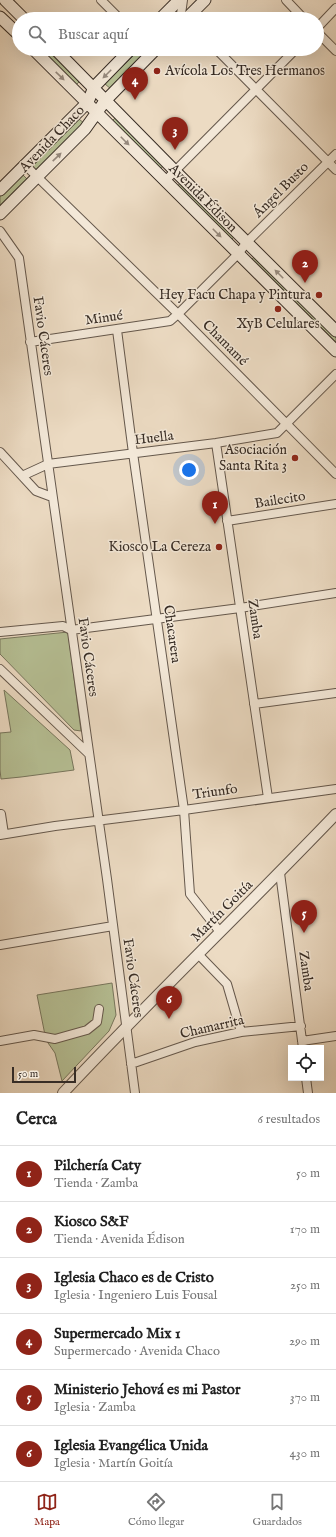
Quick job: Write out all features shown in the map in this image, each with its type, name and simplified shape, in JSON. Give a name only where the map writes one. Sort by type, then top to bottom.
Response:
[{"type":"main road","points":[[5,0],[17,12]]},
{"type":"main road","points":[[167,12],[179,0]]},
{"type":"main road","points":[[193,12],[205,0]]},
{"type":"main road","points":[[0,17],[12,29]]},
{"type":"main road","name":"Avenida Édison","points":[[40,56],[336,350]]},
{"type":"main road","name":"Avenida Édison","points":[[62,56],[94,87],[105,101],[336,331]]},
{"type":"main road","name":"Avenida Chaco","points":[[0,190],[24,164],[88,102],[94,87],[124,56]]},
{"type":"main road","name":"Avenida Chaco","points":[[0,214],[85,130],[105,101],[149,56]]},
{"type":"street","points":[[101,0],[113,12]]},
{"type":"street","points":[[181,12],[183,0]]},
{"type":"street","points":[[286,0],[297,12]]},
{"type":"street","points":[[324,21],[336,8]]},
{"type":"street","points":[[324,39],[336,51]]},
{"type":"street","points":[[223,56],[336,170]]},
{"type":"street","points":[[165,181],[289,56]]},
{"type":"street","name":"Ángel Busto","points":[[178,314],[238,254],[247,242],[336,154]]},
{"type":"street","name":"Chamamé","points":[[24,164],[178,314],[336,474]]},
{"type":"street","name":"Favio Cáceres","points":[[0,231],[18,258],[89,754],[135,1093]]},
{"type":"street","name":"Minué","points":[[30,342],[170,321],[178,314]]},
{"type":"street","name":"Chacarera","points":[[117,330],[156,619],[184,810],[190,894],[220,932]]},
{"type":"street","name":"Huella","points":[[22,476],[48,464],[216,443],[277,433],[286,422],[336,374]]},
{"type":"street","name":"Zamba","points":[[216,443],[268,798]]},
{"type":"street","points":[[0,452],[36,490],[52,497]]},
{"type":"street","name":"Bailecito","points":[[227,521],[336,504]]},
{"type":"street","points":[[0,632],[63,626],[71,630],[240,608],[336,593]]},
{"type":"street","points":[[0,669],[89,754]]},
{"type":"street","points":[[254,704],[336,693]]},
{"type":"street","name":"Triunfo","points":[[2,834],[336,789]]},
{"type":"street","points":[[1,814],[2,834]]},
{"type":"street","name":"Martín Goitía","points":[[63,1093],[126,1026],[280,873],[336,814]]},
{"type":"street","name":"Zamba","points":[[280,873],[301,1026],[302,1044]]},
{"type":"street","points":[[0,945],[113,926]]},
{"type":"street","points":[[198,954],[227,984],[241,1032]]},
{"type":"street","points":[[0,1041],[34,1036],[55,1039],[87,1030],[96,1022],[99,1009]]},
{"type":"street","name":"Chamarrita","points":[[131,1064],[195,1042],[241,1032],[301,1026]]},
{"type":"street","points":[[302,1044],[336,1036]]},
{"type":"street","points":[[306,1081],[308,1093]]},
{"type":"green space","points":[[47,56],[57,56],[81,80],[76,85]]},
{"type":"green space","points":[[133,56],[144,56],[111,89],[105,84]]},
{"type":"green space","points":[[115,118],[163,166],[160,170],[112,121]]},
{"type":"green space","points":[[79,119],[85,124],[38,171],[32,165]]},
{"type":"green space","points":[[22,174],[28,180],[0,208],[0,196]]},
{"type":"green space","points":[[180,183],[234,237],[231,240],[177,187]]},
{"type":"green space","points":[[254,257],[336,338],[336,345],[250,261]]},
{"type":"green space","points":[[68,632],[81,731],[74,730],[0,654],[0,639]]},
{"type":"green space","points":[[4,690],[70,750],[74,770],[1,779],[0,733],[11,732]]},
{"type":"green space","points":[[112,983],[116,1015],[109,1031],[62,1081],[55,1053],[46,1040],[37,995]]},
{"type":"place","name":"Avícola Los Tres Hermanos","points":[[157,71]]},
{"type":"place","name":"Supermercado Mix 1","points":[[135,100]]},
{"type":"place","name":"Iglesia Chaco es de Cristo","points":[[175,150]]},
{"type":"place","name":"Kiosco S&F","points":[[305,283]]},
{"type":"place","name":"Hey Facu Chapa y Pintura","points":[[319,295]]},
{"type":"place","name":"XyB Celulares","points":[[278,309]]},
{"type":"place","name":"Asociación Santa Rita 3","points":[[295,458]]},
{"type":"place","name":"Pilchería Caty","points":[[215,524]]},
{"type":"place","name":"Kiosco La Cereza","points":[[219,547]]},
{"type":"place","name":"Ministerio Jehová es mi Pastor","points":[[304,933]]},
{"type":"place","name":"Iglesia Evangélica Unida","points":[[169,1019]]}]
